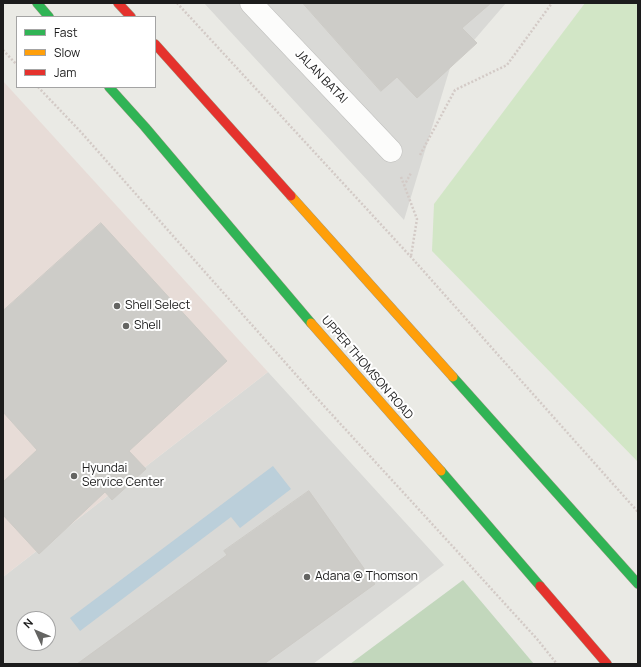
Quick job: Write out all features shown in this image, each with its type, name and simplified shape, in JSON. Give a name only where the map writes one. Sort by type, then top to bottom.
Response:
[{"type":"main road","points":[[37,3],[48,16]]},
{"type":"main road","points":[[118,3],[130,16]]},
{"type":"main road","points":[[156,45],[638,584]]},
{"type":"main road","name":"UPPER THOMSON ROAD","points":[[110,88],[607,664]]},
{"type":"street","name":"JALAN BATAI","points":[[251,3],[391,151]]},
{"type":"path","points":[[177,3],[411,257],[638,512]]},
{"type":"path","points":[[418,159],[455,90],[507,65],[552,3]]},
{"type":"path","points":[[3,50],[16,64]]},
{"type":"path","points":[[39,88],[80,131],[314,395],[532,634],[557,664]]},
{"type":"path","points":[[411,172],[404,186],[418,219],[411,257]]},
{"type":"shaded area","points":[[204,3],[506,3],[450,68],[404,220]]},
{"type":"shaded area","points":[[3,81],[268,372],[3,577]]},
{"type":"shaded area","points":[[268,372],[444,565],[313,664],[3,664],[3,577]]},
{"type":"green space","points":[[585,3],[638,3],[638,462],[432,251],[434,204]]},
{"type":"green space","points":[[463,580],[534,664],[350,664]]},
{"type":"water","points":[[273,466],[291,489],[240,528],[231,517],[80,631],[70,618]]},
{"type":"building","points":[[303,3],[491,3],[462,28],[477,43],[417,98],[397,77],[381,91]]},
{"type":"building","points":[[101,223],[227,361],[129,451],[146,469],[112,500],[105,492],[39,554],[3,515],[3,482],[37,450],[3,412],[3,311]]},
{"type":"building","name":"Adana @ Thomson","points":[[309,491],[375,584],[264,664],[77,664],[227,555],[224,551]]},
{"type":"traffic: fast","points":[[37,3],[48,16]]},
{"type":"traffic: fast","points":[[110,88],[145,127],[311,323]]},
{"type":"traffic: fast","points":[[453,377],[638,584]]},
{"type":"traffic: fast","points":[[441,471],[540,586]]},
{"type":"traffic: slow","points":[[291,196],[453,377]]},
{"type":"traffic: slow","points":[[311,323],[441,471]]},
{"type":"traffic: jam","points":[[118,3],[130,16]]},
{"type":"traffic: jam","points":[[156,45],[291,196]]},
{"type":"traffic: jam","points":[[540,586],[607,664]]},
{"type":"place","name":"Shell Select","points":[[117,306]]},
{"type":"place","name":"Shell","points":[[126,326]]},
{"type":"place","name":"Hyundai Service Center","points":[[74,476]]},
{"type":"place","name":"Adana @ Thomson","points":[[307,577]]}]
